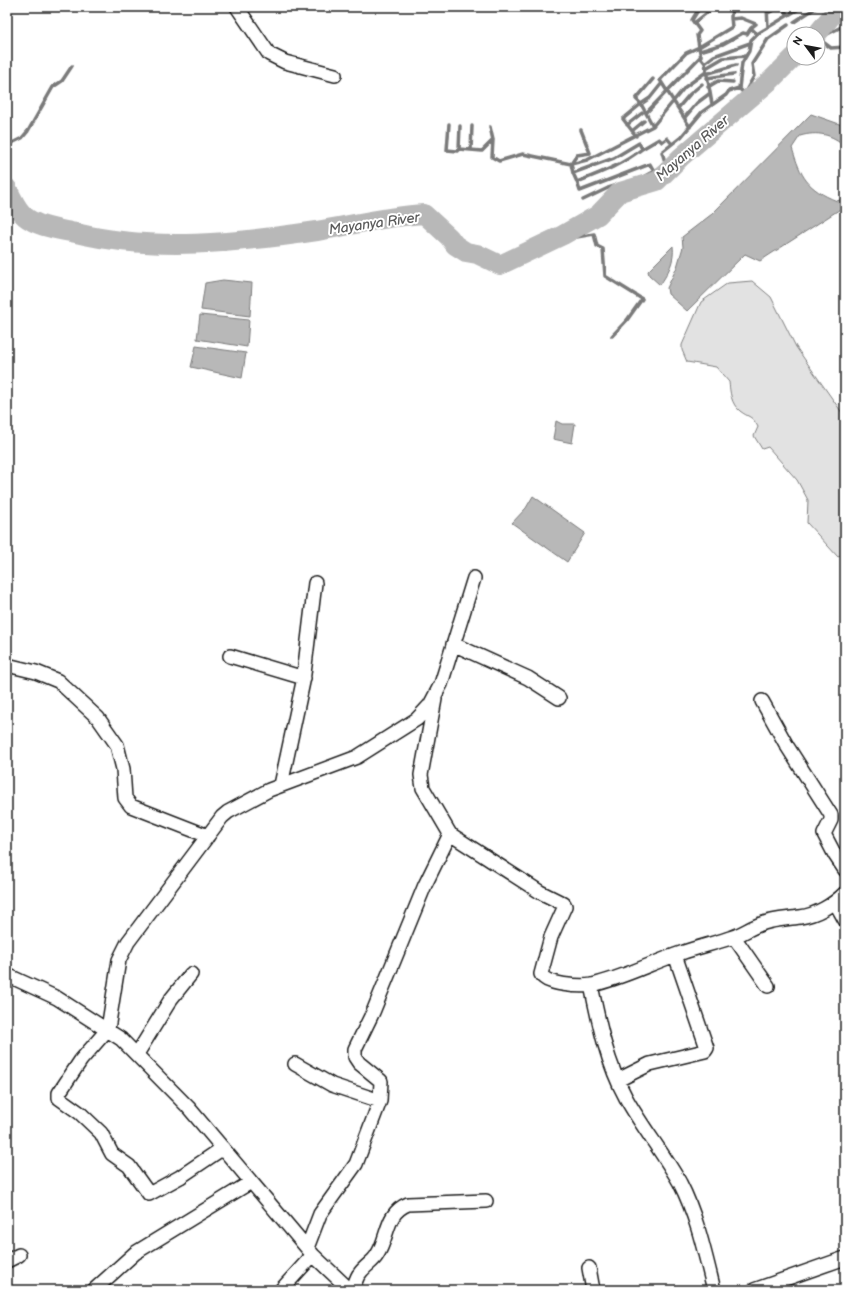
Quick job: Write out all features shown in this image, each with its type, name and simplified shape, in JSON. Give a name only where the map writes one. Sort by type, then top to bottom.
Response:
[{"type":"street","points":[[237,7],[269,54],[285,62],[335,75]]},
{"type":"street","points":[[474,578],[453,644],[448,666],[436,696],[421,775],[423,788],[450,834],[540,892],[564,904],[565,906],[551,937],[541,974],[542,977],[553,983],[590,985],[624,975],[675,955],[734,937],[762,923],[802,917],[835,902],[845,893]]},
{"type":"street","points":[[281,785],[304,678],[315,583]]},
{"type":"street","points":[[453,644],[528,678],[559,698]]},
{"type":"street","points":[[230,656],[304,678]]},
{"type":"street","points":[[7,665],[36,672],[58,681],[98,718],[117,745],[123,768],[125,798],[131,806],[208,836]]},
{"type":"street","points":[[223,1148],[180,1177],[148,1194],[129,1166],[112,1154],[101,1134],[80,1113],[58,1096],[81,1060],[108,1029],[119,960],[128,942],[208,836],[228,812],[281,785],[357,758],[417,719],[436,696]]},
{"type":"street","points":[[762,701],[787,746],[831,815],[831,820],[824,834],[845,870]]},
{"type":"street","points":[[281,1290],[310,1252],[320,1214],[356,1164],[380,1102],[381,1080],[359,1063],[355,1057],[355,1050],[373,1012],[425,885],[450,834]]},
{"type":"street","points":[[835,902],[845,920]]},
{"type":"street","points":[[734,937],[768,986]]},
{"type":"street","points":[[618,1080],[650,1064],[705,1051],[707,1048],[675,955]]},
{"type":"street","points":[[137,1054],[171,999],[191,974]]},
{"type":"street","points":[[7,975],[57,998],[108,1029],[121,1039],[188,1106],[310,1252],[350,1290]]},
{"type":"street","points":[[590,985],[601,1034],[618,1080],[626,1098],[680,1183],[699,1232],[714,1290]]},
{"type":"street","points":[[295,1064],[332,1085],[380,1102]]},
{"type":"street","points":[[94,1290],[135,1253],[251,1182]]},
{"type":"street","points":[[354,1290],[360,1273],[377,1255],[382,1245],[387,1226],[400,1206],[408,1204],[486,1201]]},
{"type":"street","points":[[7,1261],[19,1255]]},
{"type":"street","points":[[754,1290],[845,1258]]},
{"type":"street","points":[[589,1268],[593,1290]]},
{"type":"shaded area","points":[[811,114],[845,126],[845,146],[830,136],[812,134],[800,136],[792,148],[795,158],[802,174],[812,187],[837,201],[845,198],[845,206],[760,261],[745,254],[687,311],[668,294],[667,288],[677,267],[683,247],[682,237],[712,214]]},
{"type":"shaded area","points":[[673,246],[672,262],[660,285],[649,275],[648,271]]},
{"type":"shaded area","points":[[223,280],[252,283],[250,316],[201,310],[205,283]]},
{"type":"shaded area","points":[[752,281],[771,297],[796,347],[845,417],[845,553],[838,557],[807,523],[808,500],[797,480],[768,447],[762,449],[754,436],[758,427],[752,419],[740,411],[735,405],[729,382],[716,367],[687,362],[682,350],[682,345],[701,302],[728,283]]},
{"type":"shaded area","points":[[200,315],[249,320],[247,347],[197,339]]},
{"type":"shaded area","points":[[196,346],[246,353],[242,378],[191,367]]},
{"type":"shaded area","points":[[556,421],[562,424],[575,424],[572,443],[553,439]]},
{"type":"shaded area","points":[[533,496],[585,533],[567,562],[512,523],[526,508]]},
{"type":"waterway","points":[[690,127],[660,80],[686,53],[699,47],[697,35],[700,31],[692,20],[700,7]]},
{"type":"waterway","points":[[694,23],[713,8],[721,7]]},
{"type":"waterway","points":[[712,104],[705,63],[701,58],[699,47],[732,27],[732,7]]},
{"type":"waterway","points":[[767,7],[768,27]]},
{"type":"waterway","points":[[768,13],[780,7]]},
{"type":"waterway","points":[[782,7],[788,15]]},
{"type":"waterway","points":[[749,99],[739,88],[742,63],[749,51],[751,40],[757,34],[802,7]]},
{"type":"waterway","points":[[794,22],[817,7]]},
{"type":"waterway","name":"Mayanya River","points":[[824,26],[839,7]]},
{"type":"waterway","points":[[731,19],[741,18],[756,24],[751,28],[757,34]]},
{"type":"waterway","points":[[744,94],[754,76],[752,64],[768,39],[788,25]]},
{"type":"waterway","points":[[826,35],[845,25]]},
{"type":"waterway","points":[[700,51],[723,44],[743,33],[747,34],[751,28]]},
{"type":"waterway","points":[[705,63],[714,56],[750,43]]},
{"type":"waterway","points":[[826,44],[831,48],[845,47]]},
{"type":"waterway","points":[[646,113],[701,56]]},
{"type":"waterway","points":[[706,68],[723,58],[745,56]]},
{"type":"waterway","points":[[706,74],[736,65]]},
{"type":"waterway","name":"Mayanya River","points":[[7,188],[23,215],[42,225],[106,239],[166,244],[196,244],[257,239],[424,214],[449,237],[455,245],[466,252],[477,254],[500,265],[563,235],[598,215],[620,192],[657,181],[681,157],[771,80],[786,65]]},
{"type":"waterway","points":[[7,150],[12,143],[22,138],[28,131],[53,87],[62,81],[72,66]]},
{"type":"waterway","points":[[490,127],[493,140],[492,157],[499,161],[523,154],[571,164],[587,160],[653,126],[685,87],[706,72]]},
{"type":"waterway","points":[[707,78],[734,74]]},
{"type":"waterway","points":[[653,79],[636,99],[641,104],[650,98],[662,83]]},
{"type":"waterway","points":[[708,87],[718,81],[733,82]]},
{"type":"waterway","points":[[678,108],[690,94],[702,84]]},
{"type":"waterway","points":[[577,182],[580,191],[650,164],[654,171],[665,162],[662,152],[681,137],[702,112],[726,95],[729,91],[739,88]]},
{"type":"waterway","points":[[685,117],[697,103],[709,94]]},
{"type":"waterway","points":[[636,136],[623,119],[641,104],[653,126]]},
{"type":"waterway","points":[[627,125],[642,113]]},
{"type":"waterway","points":[[632,131],[644,121]]},
{"type":"waterway","points":[[449,124],[447,150],[457,151],[459,149],[482,151],[493,140]]},
{"type":"waterway","points":[[459,149],[460,126]]},
{"type":"waterway","points":[[471,150],[472,126]]},
{"type":"waterway","points":[[581,130],[590,153],[577,155],[571,164],[573,173],[614,158],[639,143],[642,149],[659,139],[662,142],[667,138],[672,144]]},
{"type":"waterway","points":[[573,173],[577,182],[619,164],[642,149]]},
{"type":"waterway","points":[[583,200],[608,188],[641,178],[654,171]]},
{"type":"waterway","points":[[563,235],[571,238],[594,234],[597,246],[603,249],[605,276],[642,299],[627,320],[612,336]]}]
